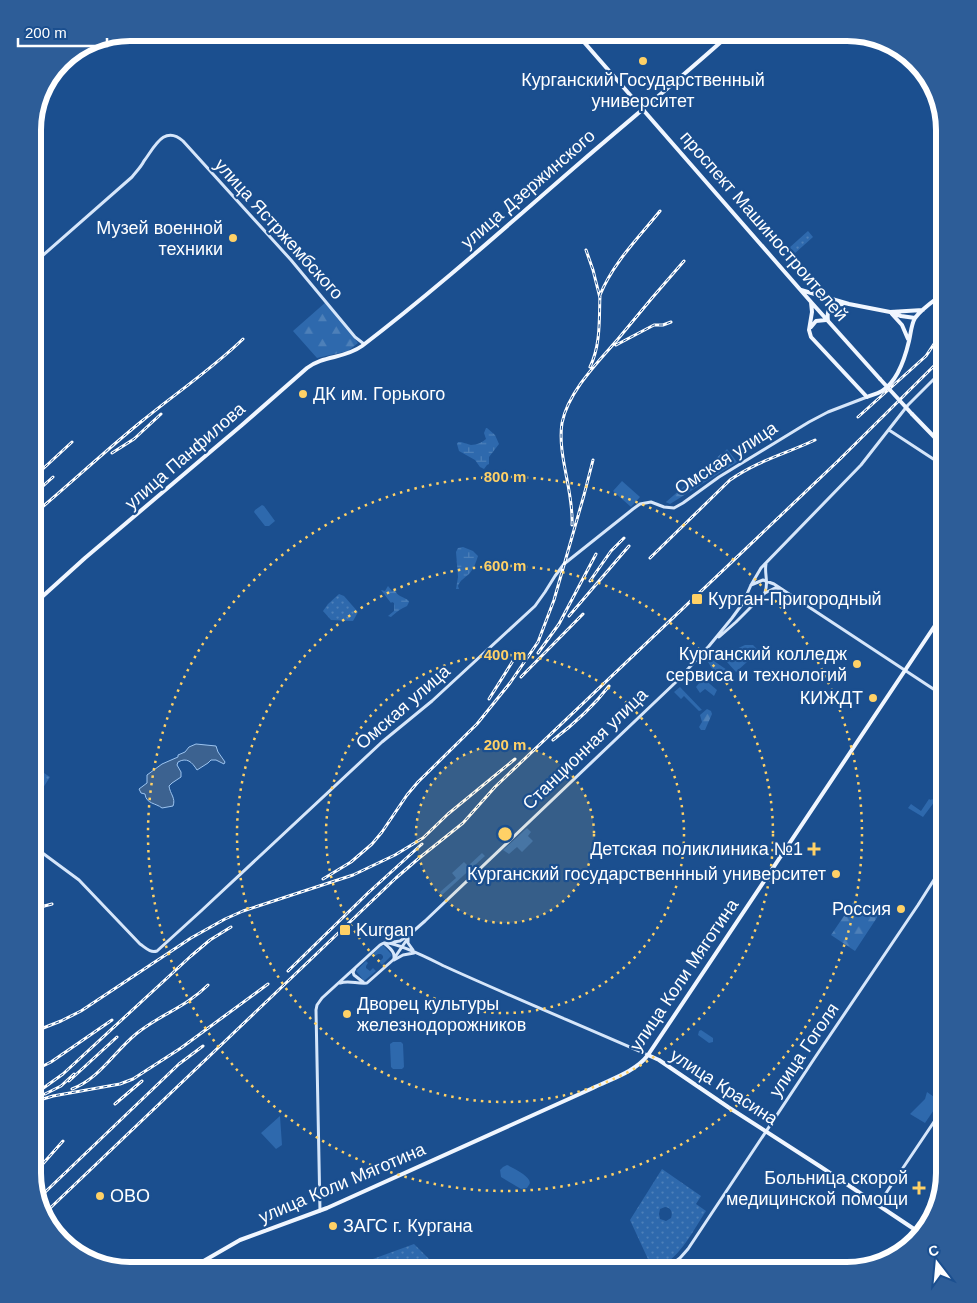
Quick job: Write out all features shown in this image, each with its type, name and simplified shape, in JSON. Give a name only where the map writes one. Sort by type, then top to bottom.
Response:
[{"type":"main road","name":"проспект Машиностроителей","points":[[583,41],[800,290],[936,439]]},
{"type":"main road","name":"улица Дзержинского","points":[[364,344],[414,305],[722,41]]},
{"type":"main road","name":"улица Ястржембского","points":[[41,257],[132,177],[158,141],[164,137],[176,136],[183,141],[291,260],[355,337],[364,344]]},
{"type":"main road","points":[[800,290],[849,304],[915,318],[936,299]]},
{"type":"main road","points":[[811,302],[811,337],[867,397]]},
{"type":"main road","points":[[810,327],[816,321],[828,321],[830,307],[835,304],[849,304]]},
{"type":"main road","points":[[890,312],[923,310]]},
{"type":"main road","points":[[890,312],[902,325],[909,341]]},
{"type":"main road","name":"Омская улица","points":[[41,852],[79,880],[148,951],[154,952],[160,949],[382,742],[432,701],[535,606],[564,564],[633,509],[646,502],[674,508],[808,422],[881,391],[896,376],[915,318]]},
{"type":"main road","name":"улица Панфилова","points":[[41,598],[307,368],[316,362],[349,354],[364,344]]},
{"type":"main road","name":"Станционная улица","points":[[384,944],[400,941],[409,935],[676,682],[712,642],[743,603],[755,576],[767,560],[861,465],[902,412],[936,377]]},
{"type":"main road","points":[[889,430],[936,461]]},
{"type":"main road","points":[[765,592],[767,589],[765,571],[767,560]]},
{"type":"main road","points":[[750,585],[759,581],[774,584],[936,691]]},
{"type":"main road","points":[[765,592],[775,588],[782,589]]},
{"type":"main road","name":"Станционная улица","points":[[712,642],[736,622],[765,592]]},
{"type":"main road","points":[[746,594],[750,602],[755,602]]},
{"type":"main road","name":"улица Коли Мяготина","points":[[202,1262],[240,1240],[320,1211],[593,1088],[636,1067],[642,1062],[936,624]]},
{"type":"main road","name":"улица Гоголя","points":[[675,1262],[688,1249],[936,877]]},
{"type":"main road","points":[[409,935],[409,946],[416,953]]},
{"type":"main road","name":"Станционная улица","points":[[366,983],[393,960],[409,935]]},
{"type":"main road","points":[[320,1211],[317,1005],[335,985],[384,944],[402,947]]},
{"type":"main road","points":[[384,944],[394,953],[393,960]]},
{"type":"main road","name":"улица Красина","points":[[402,947],[659,1060],[915,1230]]},
{"type":"main road","points":[[393,960],[402,955],[416,953]]},
{"type":"main road","points":[[355,968],[354,975],[366,983]]},
{"type":"main road","points":[[335,985],[346,981],[366,983]]},
{"type":"main road","points":[[878,1205],[936,1119]]},
{"type":"green space","points":[[808,231],[813,237],[794,254],[789,248]]},
{"type":"green space","points":[[326,302],[358,343],[348,351],[317,358],[293,331]]},
{"type":"green space","points":[[486,428],[495,435],[499,444],[489,457],[489,464],[484,469],[475,460],[459,451],[457,444],[460,442],[473,445],[483,441],[486,439],[484,433]]},
{"type":"green space","points":[[727,449],[737,462],[670,504],[666,502],[722,455]]},
{"type":"green space","points":[[622,481],[640,497],[631,507],[613,491]]},
{"type":"green space","points":[[262,505],[275,521],[269,526],[265,526],[254,512]]},
{"type":"green space","points":[[463,547],[473,551],[478,556],[470,573],[460,582],[459,589],[456,589],[458,577],[456,552],[458,548]]},
{"type":"green space","points":[[388,586],[392,591],[395,590],[409,602],[407,606],[391,617],[388,616],[394,611],[394,603],[391,603],[381,590],[385,591]]},
{"type":"green space","points":[[339,594],[344,596],[358,612],[353,621],[331,620],[323,611]]},
{"type":"green space","points":[[745,645],[753,645],[759,651],[736,672],[726,661],[734,650]]},
{"type":"green space","points":[[711,659],[727,670],[729,678],[726,680],[714,672],[708,662]]},
{"type":"green space","points":[[703,678],[717,690],[714,696],[705,689],[700,693],[696,687]]},
{"type":"green space","points":[[680,687],[702,710],[699,711],[684,696],[681,699],[674,692]]},
{"type":"green space","points":[[707,709],[712,714],[705,730],[701,730],[699,727],[702,722],[700,715]]},
{"type":"green space","points":[[41,771],[50,777],[41,791]]},
{"type":"green space","points":[[929,799],[935,801],[923,817],[908,808],[911,804],[921,811]]},
{"type":"green space","points":[[527,828],[531,832],[528,836],[533,841],[522,852],[517,847],[509,854],[503,850]]},
{"type":"green space","points":[[482,853],[485,856],[442,895],[440,892],[456,878],[452,873],[464,862],[468,866]]},
{"type":"green space","points":[[854,901],[878,916],[855,951],[831,935]]},
{"type":"green space","points":[[381,946],[384,946],[392,955],[382,965],[380,961],[383,956],[378,954],[375,956],[373,954]]},
{"type":"green space","points":[[366,961],[368,963],[366,968],[370,971],[373,968],[376,971],[364,981],[356,971]]},
{"type":"green space","points":[[701,1030],[713,1038],[713,1042],[709,1043],[698,1035]]},
{"type":"green space","points":[[401,1042],[403,1044],[404,1067],[402,1069],[393,1069],[391,1067],[390,1044]]},
{"type":"green space","points":[[789,1068],[798,1074],[792,1082],[783,1077]]},
{"type":"green space","points":[[927,1092],[936,1098],[936,1107],[925,1123],[910,1114],[925,1099]]},
{"type":"green space","points":[[280,1116],[282,1145],[276,1149],[261,1133]]},
{"type":"green space","points":[[507,1165],[528,1178],[530,1183],[527,1188],[521,1189],[501,1177],[500,1170]]},
{"type":"green space","points":[[662,1169],[701,1196],[696,1204],[706,1211],[678,1253],[667,1262],[649,1262],[630,1220]],"holes":[[[665,1207],[670,1209],[671,1218],[666,1221],[660,1219],[660,1209]]]},
{"type":"green space","points":[[414,1244],[432,1262],[365,1262]]},
{"type":"shaded area","points":[[196,744],[216,746],[225,762],[224,764],[211,760],[197,770],[189,761],[178,762],[177,765],[181,772],[181,777],[169,786],[174,803],[173,806],[162,808],[149,802],[145,794],[141,793],[139,789],[147,783],[147,775]]},
{"type":"railway","points":[[590,367],[598,340],[600,295],[605,283],[619,261],[660,211]]},
{"type":"railway","points":[[586,250],[600,298]]},
{"type":"railway","points":[[572,525],[571,500],[563,461],[561,435],[565,411],[585,378],[684,261]]},
{"type":"railway","points":[[616,345],[654,325],[663,325],[671,322]]},
{"type":"railway","points":[[41,508],[128,432],[206,371],[243,339]]},
{"type":"railway","points":[[858,417],[926,356],[936,341]]},
{"type":"railway","points":[[49,1209],[396,878],[463,823],[495,787],[838,461],[936,364]]},
{"type":"railway","points":[[112,453],[134,439],[161,414]]},
{"type":"railway","points":[[650,558],[730,480],[761,463],[815,440]]},
{"type":"railway","points":[[41,471],[72,442]]},
{"type":"railway","points":[[323,879],[351,862],[372,844],[418,782],[477,724],[510,683],[538,642],[554,600],[593,460]]},
{"type":"railway","points":[[41,488],[53,477]]},
{"type":"railway","points":[[590,581],[611,551],[624,538]]},
{"type":"railway","points":[[569,616],[629,546]]},
{"type":"railway","points":[[538,653],[559,624],[596,554]]},
{"type":"railway","points":[[521,677],[583,614]]},
{"type":"railway","points":[[489,699],[516,656]]},
{"type":"railway","points":[[553,740],[583,715],[609,686]]},
{"type":"railway","points":[[41,1029],[81,1011],[191,938],[225,919],[243,911],[353,875],[395,855],[423,838],[448,814],[515,759]]},
{"type":"railway","points":[[288,971],[369,892],[422,844]]},
{"type":"railway","points":[[41,907],[52,904]]},
{"type":"railway","points":[[41,1089],[63,1074],[191,956],[210,940],[231,927]]},
{"type":"railway","points":[[41,1100],[120,1084],[133,1079],[181,1048],[268,984]]},
{"type":"railway","points":[[72,1089],[90,1079],[128,1041],[145,1027],[181,1006],[208,985]]},
{"type":"railway","points":[[41,1067],[112,1020]]},
{"type":"railway","points":[[69,1081],[117,1037]]},
{"type":"railway","points":[[44,1193],[179,1064],[203,1046]]},
{"type":"railway","points":[[45,1094],[61,1086],[74,1074]]},
{"type":"railway","points":[[115,1104],[142,1081]]},
{"type":"railway","points":[[41,1166],[63,1141]]},
{"type":"place","name":"Курганский Государственный университет","points":[[643,61]]},
{"type":"place","name":"Музей военной техники","points":[[233,238]]},
{"type":"place","name":"ДК им. Горького","points":[[303,394]]},
{"type":"place","name":"Курган-Пригородный","points":[[697,599]]},
{"type":"place","name":"Курганский колледж сервиса и технологий","points":[[857,664]]},
{"type":"place","name":"КИЖДТ","points":[[873,698]]},
{"type":"place","name":"Детская поликлиника №1","points":[[814,849]]},
{"type":"place","name":"Курганский государственнный университет","points":[[836,874]]},
{"type":"place","name":"Россия","points":[[901,909]]},
{"type":"place","name":"Kurgan","points":[[345,930]]},
{"type":"place","name":"Дворец культуры железнодорожников","points":[[347,1014]]},
{"type":"place","name":"Больница скорой медицинской помощи","points":[[919,1188]]},
{"type":"place","name":"OBO","points":[[100,1196]]},
{"type":"place","name":"ЗАГС г. Кургана","points":[[333,1226]]}]
